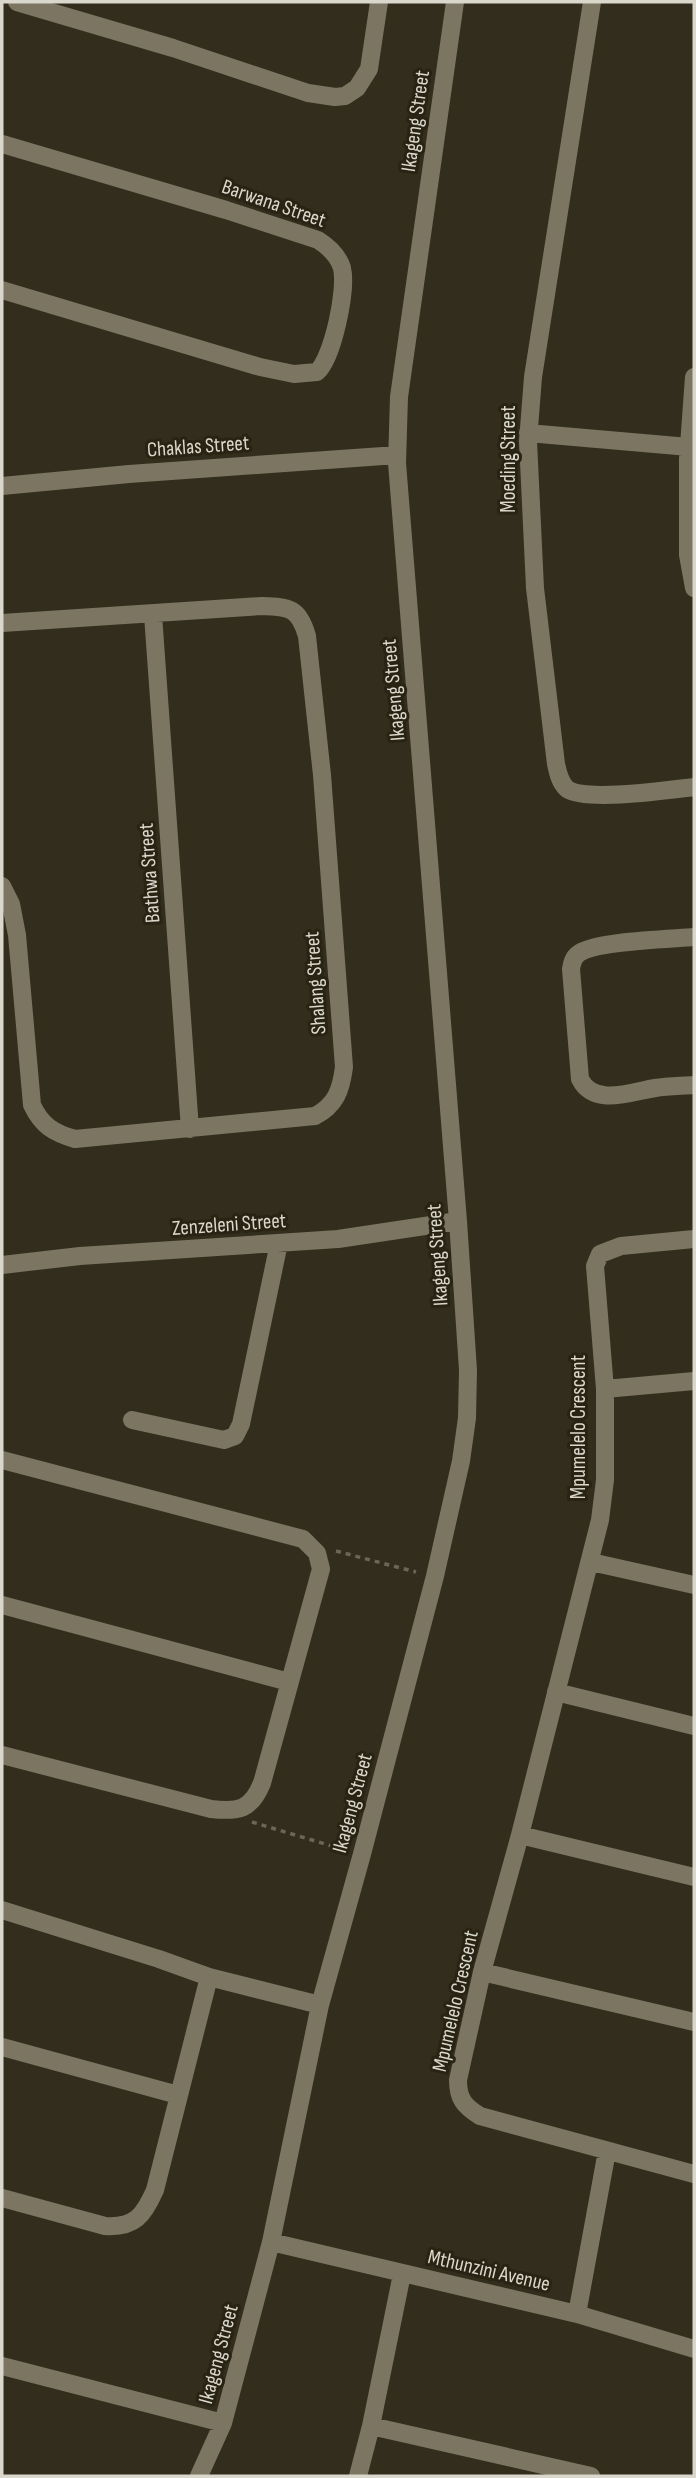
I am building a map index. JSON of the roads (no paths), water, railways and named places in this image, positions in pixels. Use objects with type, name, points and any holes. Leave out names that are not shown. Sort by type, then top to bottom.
[{"type":"street","points":[[17,2],[173,48],[308,93],[335,97],[345,96],[357,88],[369,69],[379,2]]},
{"type":"street","name":"Ikageng Street","points":[[199,2476],[223,2423],[271,2242],[320,2005],[435,1576],[461,1461],[467,1418],[468,1370],[458,1221],[397,456],[399,397],[456,2]]},
{"type":"street","name":"Moeding Street","points":[[592,2],[535,364],[528,433],[535,588],[558,775],[569,790],[583,793],[614,795],[694,788]]},
{"type":"street","name":"Barwana Street","points":[[2,144],[318,240],[331,248],[336,255],[343,280],[333,340],[326,360],[317,372],[303,375],[260,366],[2,290]]},
{"type":"street","points":[[694,377],[688,555],[694,588]]},
{"type":"street","points":[[528,433],[690,455]]},
{"type":"street","name":"Chaklas Street","points":[[2,486],[129,474],[397,456]]},
{"type":"street","name":"Shalang Street","points":[[2,623],[280,607],[298,614],[307,636],[322,775],[344,1067],[342,1085],[337,1097],[326,1110],[315,1116],[75,1139],[59,1135],[38,1118],[32,1105],[17,935],[11,904],[2,886]]},
{"type":"street","name":"Bathwa Street","points":[[153,615],[190,1129]]},
{"type":"street","points":[[694,937],[586,949],[574,958],[571,969],[580,1079],[584,1087],[602,1096],[658,1087],[694,1085]]},
{"type":"street","name":"Zenzeleni Street","points":[[2,1265],[80,1256],[338,1239],[458,1221]]},
{"type":"street","name":"Mpumelelo Crescent","points":[[694,1239],[621,1246],[604,1251],[597,1258],[594,1272],[605,1389],[605,1480],[600,1520],[520,1835],[482,1972],[458,2080],[461,2101],[480,2116],[694,2174]]},
{"type":"street","points":[[132,1420],[224,1440],[235,1436],[241,1424],[279,1243]]},
{"type":"street","points":[[605,1389],[694,1381]]},
{"type":"street","points":[[2,1460],[278,1531],[303,1539],[310,1544],[320,1561],[320,1579],[262,1783],[249,1805],[240,1809],[211,1809],[2,1755]]},
{"type":"street","points":[[591,1562],[694,1585]]},
{"type":"street","points":[[2,1605],[289,1682]]},
{"type":"street","points":[[556,1692],[694,1726]]},
{"type":"street","points":[[520,1835],[694,1877]]},
{"type":"street","points":[[2,1910],[209,1977],[320,2005]]},
{"type":"street","points":[[482,1972],[694,2022]]},
{"type":"street","points":[[2,2198],[105,2226],[119,2227],[142,2214],[155,2190],[209,1977]]},
{"type":"street","points":[[2,2047],[178,2095]]},
{"type":"street","points":[[577,2314],[607,2151]]},
{"type":"street","name":"Mthunzini Avenue","points":[[271,2242],[577,2314],[694,2349]]},
{"type":"street","points":[[358,2476],[402,2274]]},
{"type":"street","points":[[2,2366],[223,2423]]},
{"type":"street","points":[[371,2426],[591,2476]]}]
